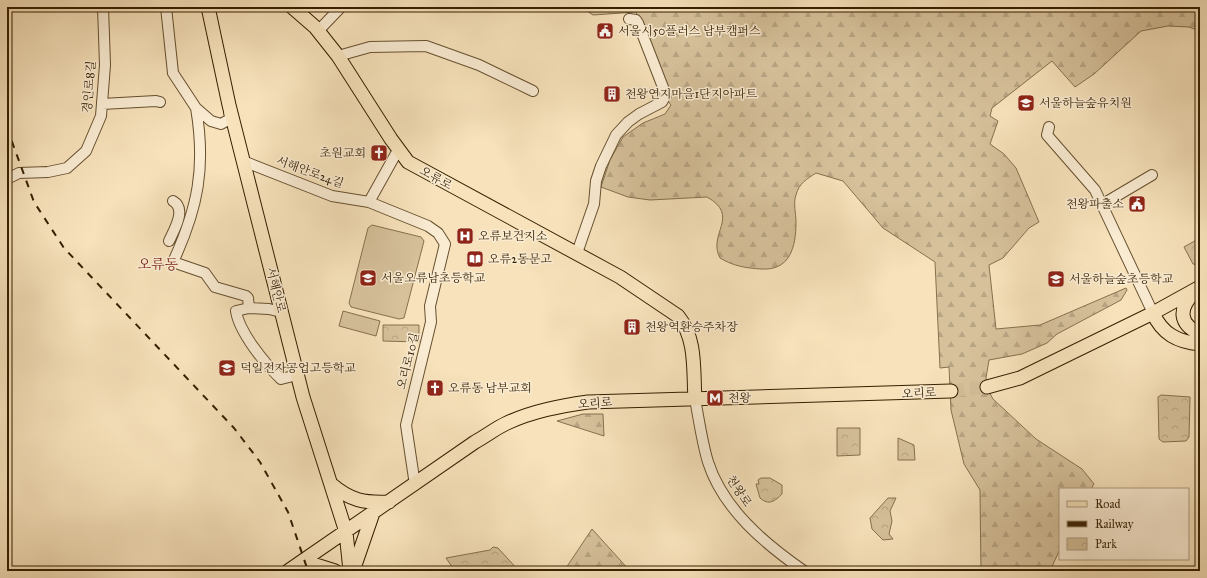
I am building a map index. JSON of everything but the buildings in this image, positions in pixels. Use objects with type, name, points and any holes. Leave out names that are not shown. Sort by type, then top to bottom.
[{"type":"main road","name":"서해안로","points":[[208,7],[229,105],[297,375],[346,532],[352,571]]},
{"type":"main road","name":"오류로","points":[[292,7],[318,31],[338,56],[398,150],[408,162],[431,176],[577,253],[647,294],[670,310],[683,322],[692,340],[695,399]]},
{"type":"main road","points":[[987,387],[1020,378],[1153,313],[1200,287]]},
{"type":"main road","points":[[1200,287],[1185,304],[1183,316],[1188,327],[1200,334]]},
{"type":"main road","points":[[1153,313],[1157,322],[1169,334],[1184,342],[1200,344]]},
{"type":"main road","name":"오리로","points":[[288,571],[415,485],[475,442],[503,425],[535,412],[562,405],[588,402],[951,391]]},
{"type":"main road","points":[[331,484],[341,493],[362,502],[390,502]]},
{"type":"main road","points":[[352,571],[373,513]]},
{"type":"main road","points":[[303,561],[334,571]]},
{"type":"street","name":"경인로8길","points":[[7,179],[19,173],[48,172],[68,168],[86,151],[100,116],[102,104],[105,65],[104,7]]},
{"type":"street","points":[[166,7],[173,73],[196,108],[211,121],[221,124],[230,118],[229,105]]},
{"type":"street","points":[[318,31],[341,7]]},
{"type":"street","points":[[577,253],[594,204],[596,181],[616,135],[628,122],[650,107],[662,102],[666,96],[638,23],[636,20],[628,19]]},
{"type":"street","points":[[338,56],[370,47],[426,46],[479,65],[533,91]]},
{"type":"street","points":[[102,104],[123,102],[160,102]]},
{"type":"street","points":[[196,108],[200,129],[198,190],[188,229],[173,262],[205,273],[216,287],[246,296],[248,298],[249,308]]},
{"type":"street","points":[[1049,128],[1046,135],[1086,178],[1103,204],[1153,313]]},
{"type":"street","points":[[369,202],[398,150]]},
{"type":"street","name":"서해안로24길","points":[[244,161],[296,180],[332,196],[369,202],[428,226],[438,233],[445,244]]},
{"type":"street","points":[[1103,204],[1152,175]]},
{"type":"street","points":[[169,241],[180,211],[177,203],[174,201]]},
{"type":"street","name":"오리로10길","points":[[415,485],[406,426],[431,322],[430,306],[445,244]]},
{"type":"street","points":[[281,312],[269,309],[249,308],[236,310],[237,321],[269,368],[281,379],[297,375]]},
{"type":"street","name":"천왕로","points":[[695,399],[709,463],[715,478],[728,499],[742,518],[757,534],[804,571]]},
{"type":"green space","points":[[581,7],[1200,7],[1200,31],[1189,27],[1168,26],[1141,31],[1094,74],[1075,87],[1052,61],[992,108],[990,116],[998,121],[990,144],[1004,154],[1016,168],[1039,222],[1029,228],[1003,258],[989,265],[996,329],[1040,325],[1126,288],[1127,290],[1121,300],[1057,334],[1047,343],[1022,354],[989,360],[986,378],[987,388],[993,399],[1036,439],[1082,469],[1094,484],[1092,488],[1059,488],[1059,551],[1050,571],[981,571],[980,490],[964,464],[951,410],[949,367],[940,368],[935,262],[883,228],[843,181],[816,173],[801,184],[797,191],[795,198],[796,231],[793,248],[785,262],[771,269],[735,265],[720,258],[717,249],[717,241],[723,218],[722,211],[717,204],[707,197],[650,200],[628,197],[601,187],[610,160],[623,137],[643,123],[665,114],[671,105],[667,100],[636,12],[593,15]]},
{"type":"green space","points":[[372,225],[421,237],[424,241],[404,318],[399,319],[351,307],[349,303],[368,228]]},
{"type":"green space","points":[[1200,238],[1200,265],[1193,264],[1184,247]]},
{"type":"green space","points":[[343,311],[380,321],[376,336],[339,326]]},
{"type":"green space","points":[[383,325],[419,325],[419,342],[383,341]]},
{"type":"green space","points":[[1161,395],[1190,397],[1189,437],[1186,441],[1163,442],[1159,439],[1158,397]]},
{"type":"green space","points":[[583,414],[603,414],[604,436],[557,421]]},
{"type":"green space","points":[[837,428],[860,428],[860,455],[837,456]]},
{"type":"green space","points":[[898,438],[914,445],[915,460],[898,460]]},
{"type":"green space","points":[[761,478],[770,478],[782,485],[782,494],[772,502],[766,502],[760,498],[756,484],[759,484],[758,480]]},
{"type":"green space","points":[[888,498],[896,498],[890,511],[892,521],[889,534],[893,539],[883,540],[872,529],[870,518]]},
{"type":"green space","points":[[592,529],[630,571],[564,571]]},
{"type":"green space","points":[[493,547],[498,548],[519,571],[455,571],[446,558],[490,550]]},
{"type":"tunnel","points":[[951,391],[987,387]]},
{"type":"railway","points":[[7,128],[34,202],[64,248],[234,428],[260,462],[288,512],[308,571]]},
{"type":"place","name":"서울시50플러스 남부캠퍼스","points":[[605,31]]},
{"type":"place","name":"천왕연지마을1단지아파트","points":[[612,94]]},
{"type":"place","name":"서울하늘숲유치원","points":[[1026,103]]},
{"type":"place","name":"초원교회","points":[[379,153]]},
{"type":"place","name":"천왕파출소","points":[[1137,204]]},
{"type":"place","name":"오류보건지소","points":[[465,236]]},
{"type":"place","name":"오류2동문고","points":[[475,259]]},
{"type":"place","name":"서울오류남초등학교","points":[[368,278]]},
{"type":"place","name":"서울하늘숲초등학교","points":[[1056,279]]},
{"type":"place","name":"천왕역환승주차장","points":[[632,327]]},
{"type":"place","name":"덕일전자공업고등학교","points":[[227,368]]},
{"type":"place","name":"오류동 남부교회","points":[[435,388]]},
{"type":"place","name":"천왕","points":[[715,398]]},
{"type":"district","name":"오류동","points":[[158,264]]}]
